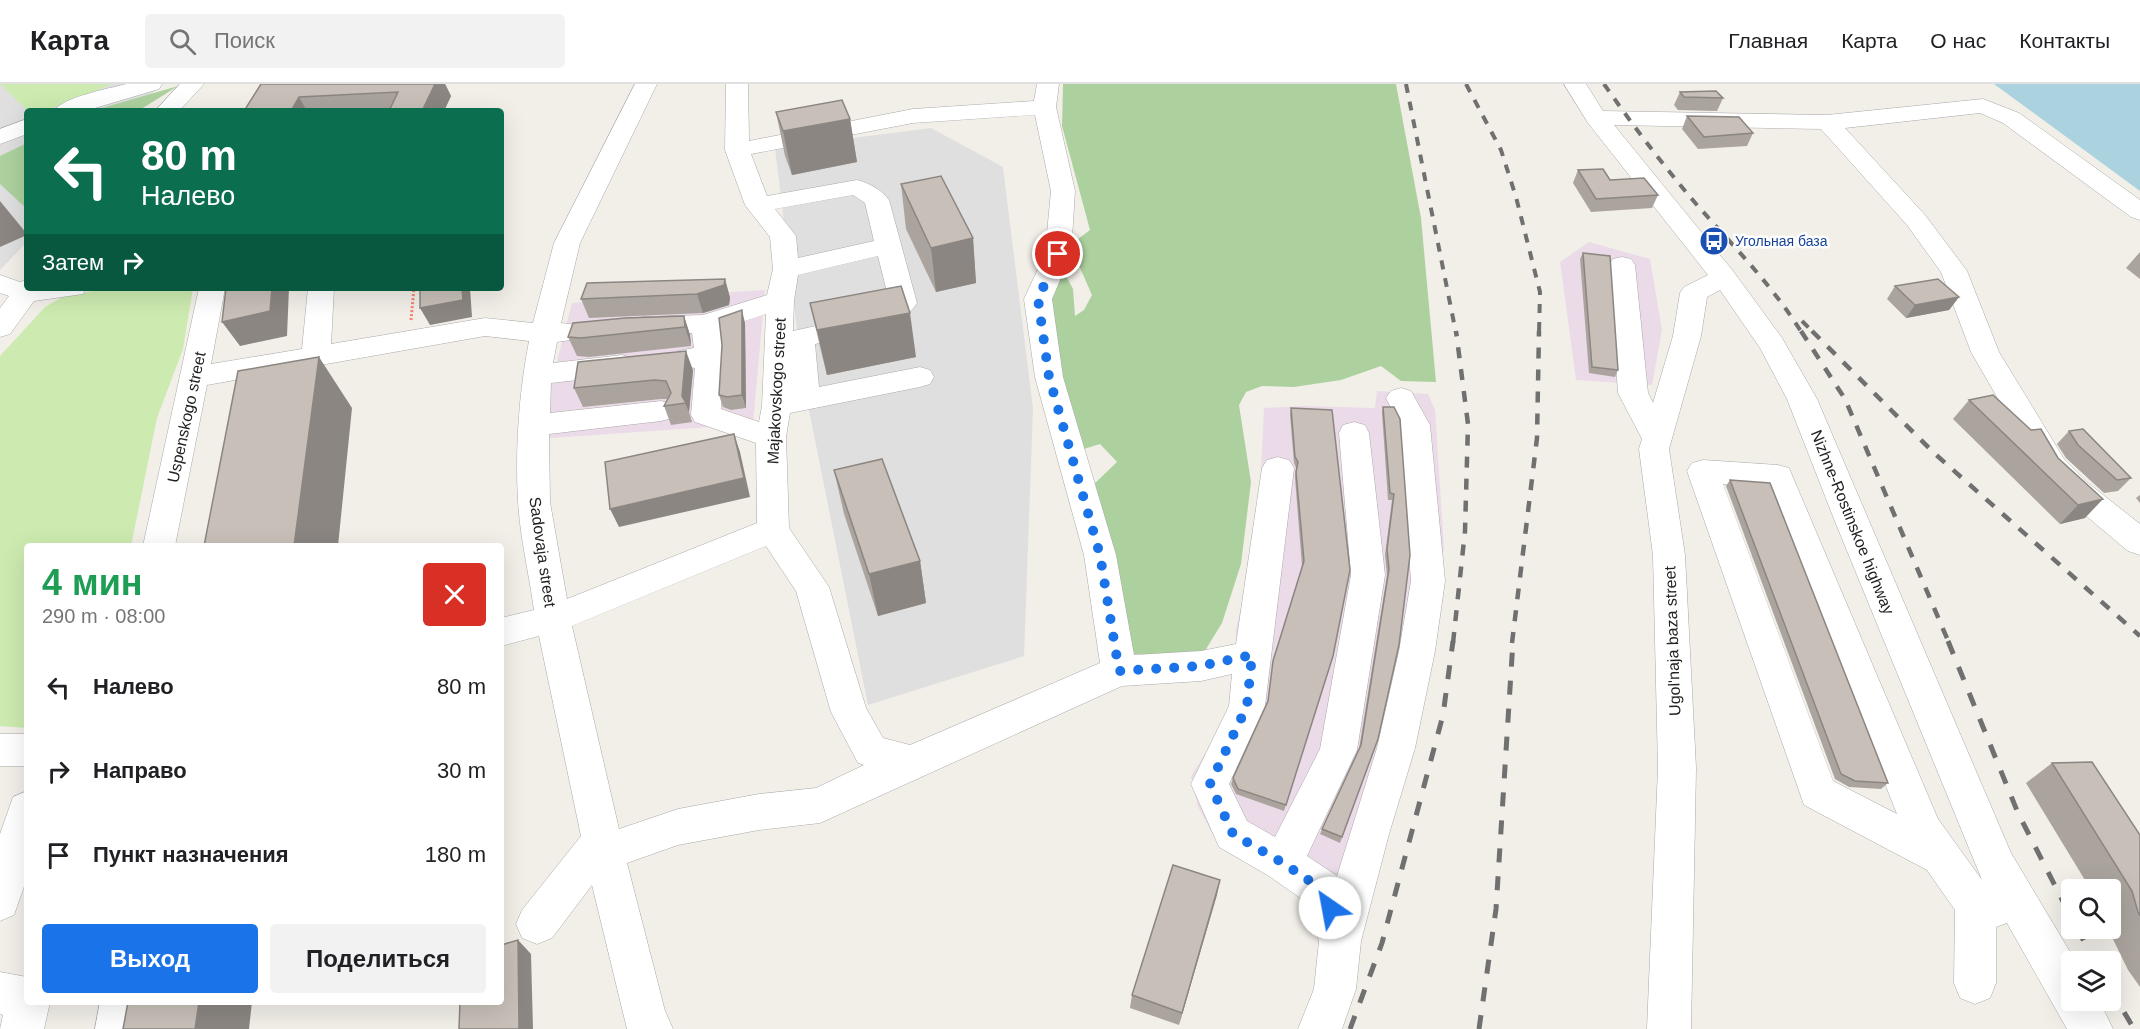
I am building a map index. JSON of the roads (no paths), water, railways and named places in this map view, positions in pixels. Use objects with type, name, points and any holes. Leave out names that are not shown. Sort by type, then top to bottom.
[{"type":"street","points":[[73,108],[151,84]]},
{"type":"street","points":[[169,108],[193,84]]},
{"type":"street","name":"Sadovaja street","points":[[646,84],[567,243],[544,334],[537,375],[534,425],[534,502],[553,619],[603,846],[645,1019],[651,1029]]},
{"type":"street","name":"Majakovskogo street","points":[[737,84],[737,150],[758,205],[783,236],[786,269],[780,300],[777,406],[771,437],[773,530]]},
{"type":"street","name":"Nizhne-Rostinskoe highway","points":[[1575,84],[1596,118],[1724,277],[1772,345],[1802,399],[1996,866],[2061,978]]},
{"type":"street","points":[[737,150],[913,116],[1046,95],[1063,191],[1058,254],[1038,299],[1049,377],[1100,555],[1119,671]]},
{"type":"street","points":[[1596,118],[1827,122],[1983,106],[2011,118],[2140,212]]},
{"type":"street","points":[[0,114],[15,131]]},
{"type":"street","points":[[1827,122],[1916,220],[1954,271],[1985,352],[2053,467],[2077,491],[2140,542]]},
{"type":"street","points":[[758,205],[857,187],[877,200],[903,303],[874,322],[800,338],[805,386],[777,406]]},
{"type":"street","points":[[786,269],[889,246]]},
{"type":"street","points":[[1622,265],[1633,393],[1657,439]]},
{"type":"street","name":"Ugol'naja baza street","points":[[1669,1029],[1677,768],[1669,555],[1654,449],[1688,336],[1694,293],[1724,277]]},
{"type":"street","points":[[0,284],[24,289]]},
{"type":"street","points":[[0,328],[27,291]]},
{"type":"street","name":"Uspenskogo street","points":[[160,543],[211,291]]},
{"type":"street","points":[[316,357],[321,291]]},
{"type":"street","points":[[621,327],[705,324],[780,300]]},
{"type":"street","points":[[705,324],[710,358],[706,415],[771,437]]},
{"type":"street","points":[[194,377],[485,327],[544,334],[588,330]]},
{"type":"street","points":[[537,375],[656,361],[710,358]]},
{"type":"street","points":[[777,406],[920,377]]},
{"type":"street","points":[[1320,1029],[1335,989],[1340,941],[1369,834],[1396,748],[1417,651],[1428,580],[1414,425],[1401,398]]},
{"type":"street","points":[[534,425],[661,411]]},
{"type":"street","points":[[1283,863],[1338,750],[1368,575],[1354,433]]},
{"type":"street","points":[[1278,468],[1247,706],[1210,784],[1233,834],[1283,863],[1326,892],[1340,941]]},
{"type":"street","points":[[1942,857],[1818,793],[1704,471],[1778,476],[1923,831],[1942,857],[1976,905],[1975,983]]},
{"type":"street","points":[[504,631],[553,619],[773,530],[812,587],[849,712],[871,751],[914,763]]},
{"type":"street","points":[[537,924],[603,846],[678,827],[759,812],[820,805],[1119,671],[1201,666],[1252,655]]},
{"type":"street","points":[[0,750],[24,750]]},
{"type":"street","points":[[0,901],[24,819]]},
{"type":"street","points":[[1976,905],[2019,909]]},
{"type":"street","points":[[0,993],[24,999]]},
{"type":"street","points":[[21,1029],[27,1005]]},
{"type":"street","points":[[117,1029],[121,1005]]},
{"type":"street","points":[[2080,1011],[2091,1029]]},
{"type":"water","points":[[1994,84],[2140,84],[2140,191]]},
{"type":"railway","points":[[1406,84],[1456,333]]},
{"type":"railway","points":[[1466,84],[1501,150],[1516,197],[1540,292],[1539,333]]},
{"type":"railway","points":[[1604,84],[1668,170],[1763,280],[1802,333]]},
{"type":"railway","points":[[1802,321],[1934,453],[2140,636]]},
{"type":"railway","points":[[1453,643],[1465,531],[1468,424],[1456,331]]},
{"type":"railway","points":[[1512,643],[1537,438],[1539,331]]},
{"type":"railway","points":[[1801,331],[1845,399],[1949,643]]},
{"type":"railway","points":[[1350,1029],[1382,943],[1443,715],[1453,641]]},
{"type":"railway","points":[[1479,1029],[1496,909],[1513,641]]},
{"type":"railway","points":[[1948,641],[2018,813],[2061,897]]},
{"type":"railway","points":[[2083,939],[2089,951]]},
{"type":"railway","points":[[2121,1007],[2134,1029]]},
{"type":"place","name":"Угольная база","points":[[1714,241]]}]
